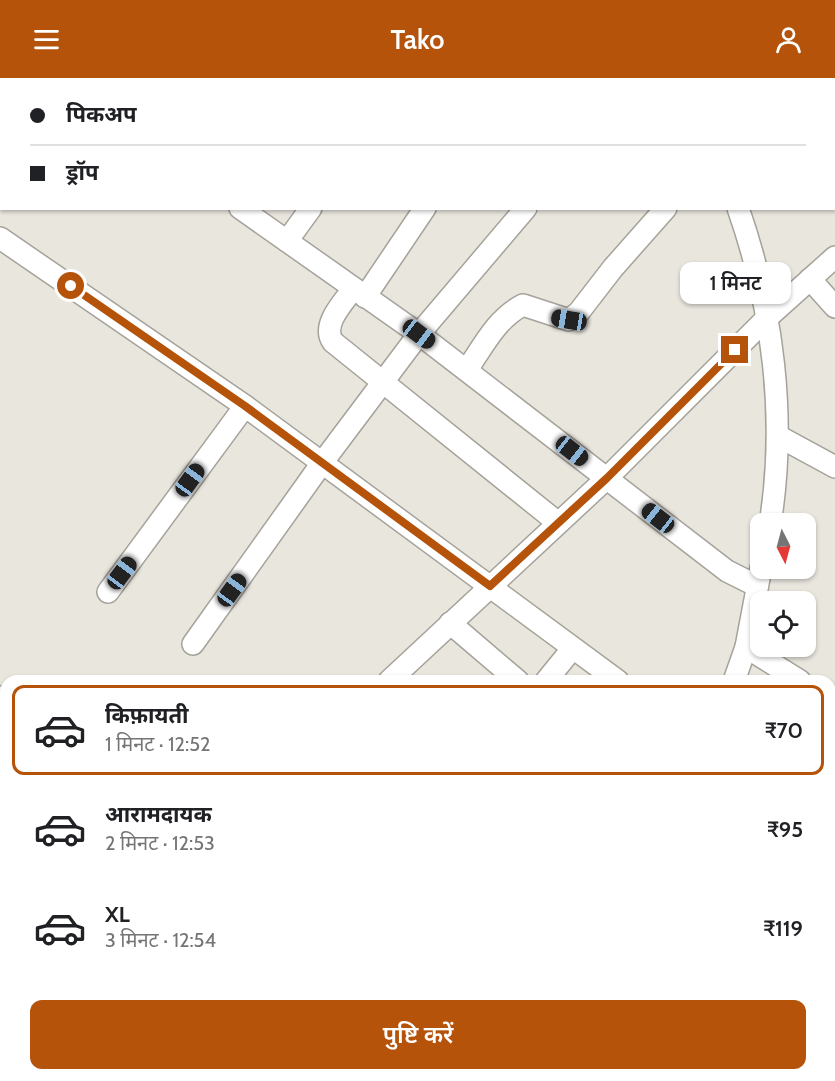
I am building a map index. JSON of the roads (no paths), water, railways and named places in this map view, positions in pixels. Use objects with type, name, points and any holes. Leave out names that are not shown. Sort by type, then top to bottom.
[{"type":"street","points":[[243,210],[419,334],[727,572],[750,576]]},
{"type":"street","points":[[287,242],[310,210]]},
{"type":"street","points":[[423,210],[359,293],[332,321],[329,336],[384,384],[557,522]]},
{"type":"street","points":[[193,644],[322,463],[384,384],[419,334],[524,210]]},
{"type":"street","points":[[467,370],[509,312],[523,305],[569,320],[579,312],[613,268],[664,210]]},
{"type":"street","points":[[739,210],[757,267],[767,318],[778,436],[772,513]]},
{"type":"street","points":[[0,238],[245,406],[609,675]]},
{"type":"street","points":[[395,675],[557,522],[607,478],[767,318],[835,257]]},
{"type":"street","points":[[810,279],[835,307]]},
{"type":"street","points":[[108,592],[245,406]]},
{"type":"street","points":[[778,436],[835,467]]},
{"type":"street","points":[[736,675],[746,647],[759,579]]},
{"type":"street","points":[[450,623],[511,675]]},
{"type":"street","points":[[746,647],[790,675]]},
{"type":"street","points":[[551,675],[572,649]]}]
